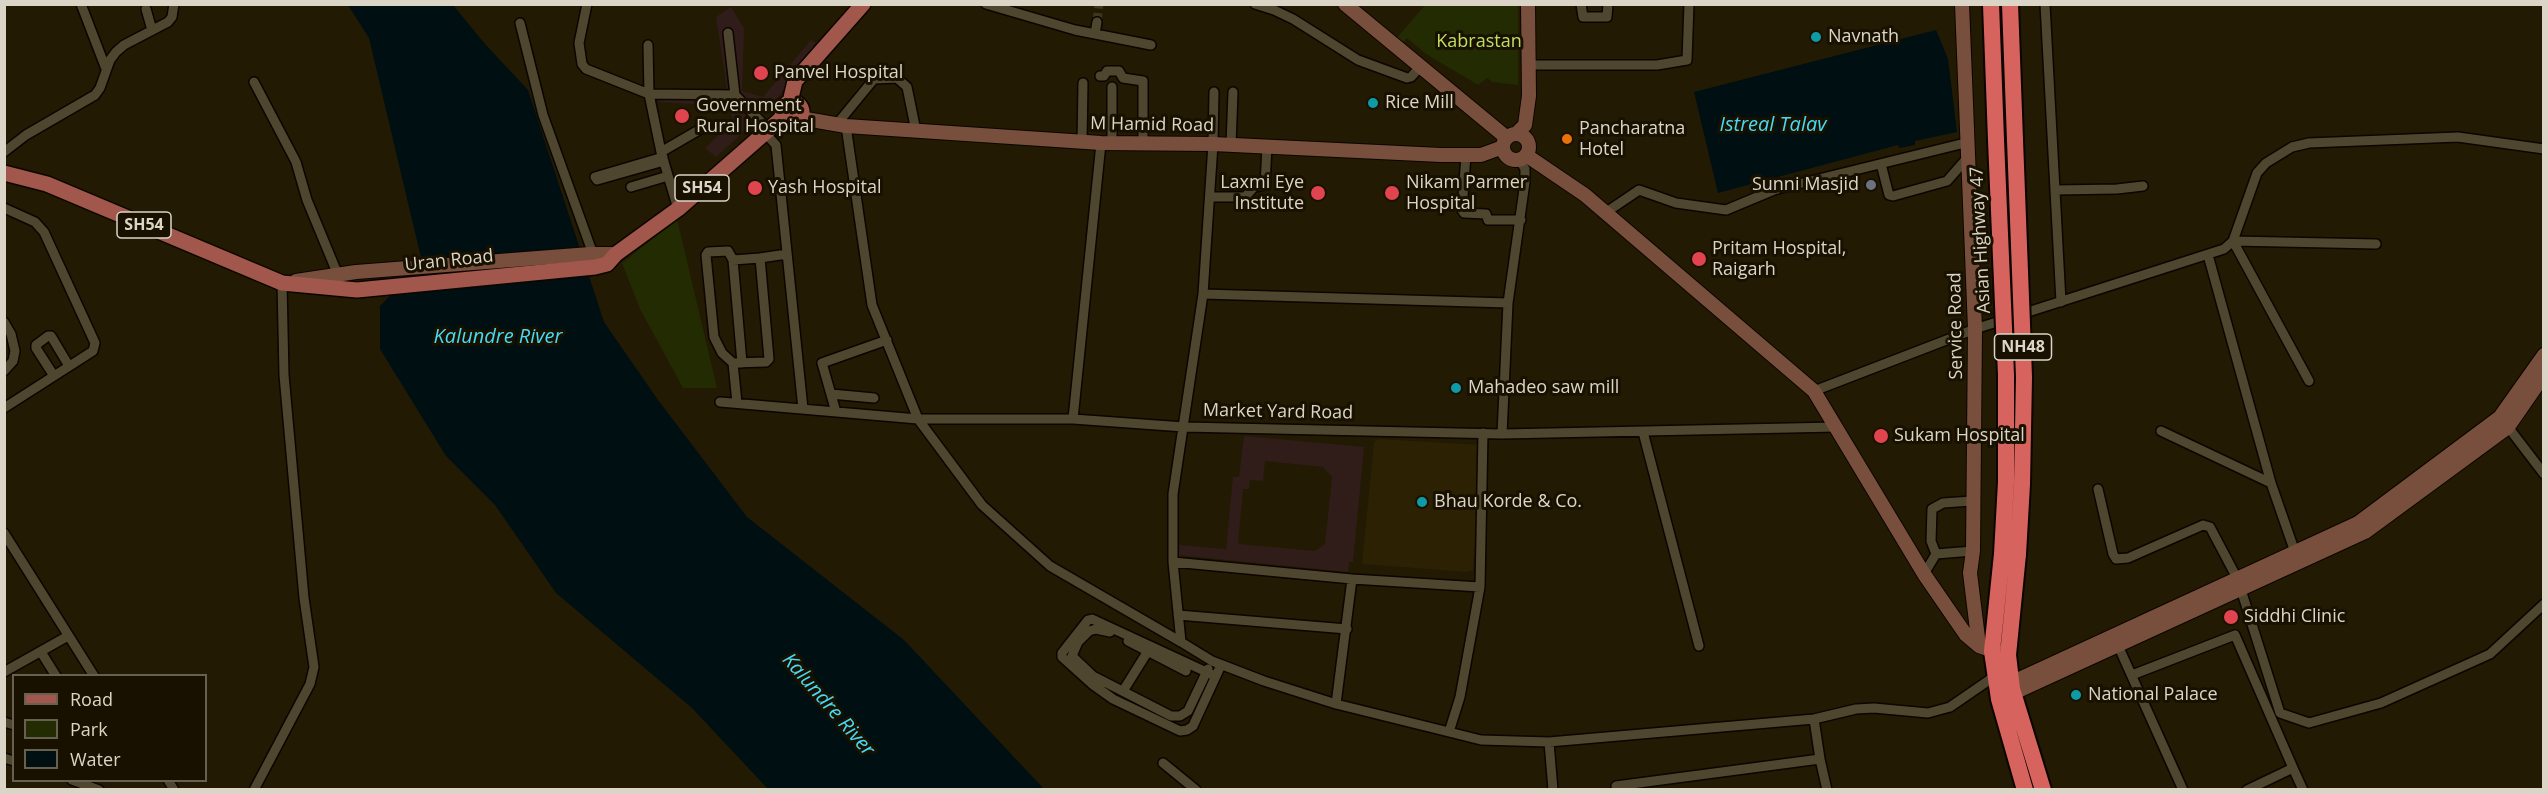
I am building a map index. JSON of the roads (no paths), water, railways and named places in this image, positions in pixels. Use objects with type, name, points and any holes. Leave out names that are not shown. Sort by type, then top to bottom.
[{"type":"highway","name":"Asian Highway 47","points":[[1991,4],[2006,375],[2006,482],[2010,554]]},
{"type":"highway","name":"Asian Highway 47","points":[[2003,688],[1993,650],[2022,484],[2024,377],[2010,4]]},
{"type":"highway","name":"NH48","points":[[2003,688],[2025,789]]},
{"type":"highway","name":"NH48","points":[[2003,688],[2043,789]]},
{"type":"main road","name":"Uran Road","points":[[4,173],[47,184],[282,283],[357,290],[593,258],[607,264],[616,254],[678,209],[783,117],[784,106],[790,102],[791,89],[795,81],[863,4]]},
{"type":"main road","points":[[783,117],[789,122],[800,118],[800,107],[790,102]]},
{"type":"street","points":[[81,4],[106,69]]},
{"type":"street","points":[[4,153],[26,135],[85,103],[95,95],[116,52],[172,17],[174,4]]},
{"type":"street","points":[[587,4],[579,43],[584,67],[649,94],[735,95]]},
{"type":"street","points":[[986,4],[1095,34],[1151,45]]},
{"type":"street","points":[[1255,4],[1293,19],[1358,60],[1407,78],[1420,67]]},
{"type":"street","points":[[1345,4],[1509,140]]},
{"type":"street","points":[[1528,4],[1529,96],[1525,124],[1509,140],[1509,157],[1523,157],[1585,195],[1814,391],[1924,574],[1966,635],[1993,650]]},
{"type":"street","points":[[1581,4],[1582,17],[1606,17],[1608,4]]},
{"type":"street","points":[[1529,65],[1657,65],[1687,60],[1689,4]]},
{"type":"street","name":"Service Road","points":[[1962,4],[1975,329],[1973,552],[1970,573],[1993,650]]},
{"type":"street","points":[[2045,4],[2061,302]]},
{"type":"street","points":[[146,9],[152,30]]},
{"type":"street","points":[[1095,34],[1096,22]]},
{"type":"street","points":[[520,23],[543,114],[593,258]]},
{"type":"street","points":[[728,33],[735,95],[767,131],[776,145],[803,409]]},
{"type":"street","points":[[648,45],[649,94],[678,209]]},
{"type":"street","points":[[1100,76],[1104,76],[1107,71],[1119,71],[1123,78],[1143,81],[1143,144]]},
{"type":"street","points":[[916,130],[907,87],[897,78],[874,79],[842,125],[872,305],[918,418],[982,505],[1050,566],[1216,663],[1263,681],[1336,704],[1481,740],[1549,742],[1814,719],[1874,708],[1919,713],[1950,707],[2116,642],[2297,558],[2358,523],[2504,422],[2544,375]]},
{"type":"street","points":[[254,82],[296,162],[307,200],[338,275]]},
{"type":"street","points":[[1082,142],[1083,83]]},
{"type":"street","points":[[1073,419],[1112,87]]},
{"type":"street","points":[[1181,642],[1173,562],[1173,494],[1203,294],[1213,144],[1214,92]]},
{"type":"street","points":[[1231,145],[1233,92]]},
{"type":"street","name":"M Hamid Road","points":[[800,118],[842,125],[1082,142],[1213,144],[1466,155],[1480,154],[1509,140]]},
{"type":"street","points":[[663,156],[595,177],[597,180],[663,156],[704,127]]},
{"type":"street","points":[[1502,434],[1508,303],[1521,220],[1525,169],[1523,157],[1528,144],[1524,137],[1509,140]]},
{"type":"street","points":[[1814,391],[1975,329],[2224,249],[2233,241],[2257,173],[2266,163],[2292,147],[2309,143],[2458,137],[2544,149]]},
{"type":"street","points":[[1210,197],[1245,197],[1254,187],[1265,185],[1267,146]]},
{"type":"street","points":[[1881,164],[1889,195],[1893,196],[1947,181],[1969,149]]},
{"type":"street","points":[[1605,213],[1639,190],[1676,203],[1726,210],[1774,190],[1881,164],[1969,149]]},
{"type":"street","points":[[1466,155],[1462,210],[1464,213],[1486,214],[1488,220],[1521,220]]},
{"type":"street","points":[[631,187],[668,176]]},
{"type":"street","points":[[2055,190],[2117,189],[2143,186]]},
{"type":"street","points":[[4,208],[35,222],[44,232],[95,343],[93,351],[51,371],[4,408]]},
{"type":"street","points":[[2233,241],[2376,244]]},
{"type":"street","points":[[2233,241],[2309,381]]},
{"type":"street","points":[[737,403],[737,363],[733,260],[728,251],[708,252],[706,255],[714,337],[722,353],[737,363],[766,362],[769,359],[760,258]]},
{"type":"street","points":[[733,260],[787,255]]},
{"type":"street","points":[[2208,255],[2271,483],[2297,558]]},
{"type":"street","name":"Uran Road","points":[[282,283],[356,272],[593,258]]},
{"type":"street","points":[[254,789],[310,684],[314,667],[304,598],[284,375],[282,283]]},
{"type":"street","points":[[1203,294],[1508,303]]},
{"type":"street","points":[[4,322],[11,334],[15,351],[13,361],[4,371]]},
{"type":"street","points":[[51,371],[36,348],[36,345],[48,336],[51,336],[66,362]]},
{"type":"street","points":[[836,412],[822,363],[886,340]]},
{"type":"street","points":[[2504,422],[2544,355]]},
{"type":"street","points":[[831,394],[874,398]]},
{"type":"street","name":"Market Yard Road","points":[[720,402],[918,418],[1073,419],[1184,427],[1502,434],[1837,427]]},
{"type":"street","points":[[2504,422],[2544,474]]},
{"type":"street","points":[[2161,431],[2271,483]]},
{"type":"street","points":[[1642,432],[1699,646]]},
{"type":"street","points":[[1449,732],[1460,697],[1480,587],[1483,433]]},
{"type":"street","points":[[2098,489],[2116,559],[2128,558],[2207,525],[2212,530],[2240,584],[2280,713],[2309,723],[2381,703],[2490,654],[2544,604]]},
{"type":"street","points":[[1936,554],[1931,541],[1932,509],[1943,503],[1972,501]]},
{"type":"street","points":[[4,533],[93,674]]},
{"type":"street","points":[[1936,554],[1973,552]]},
{"type":"street","points":[[1924,574],[1936,554]]},
{"type":"street","points":[[1173,562],[1352,579],[1480,587]]},
{"type":"street","points":[[1336,704],[1352,579]]},
{"type":"street","points":[[1178,615],[1347,629]]},
{"type":"street","points":[[1211,674],[1092,619],[1088,620],[1062,653],[1062,657],[1113,699],[1180,731],[1193,726],[1216,663]]},
{"type":"street","points":[[1186,671],[1106,629],[1096,628],[1089,631],[1078,642],[1072,656],[1093,676],[1171,716],[1180,716],[1188,711],[1211,674]]},
{"type":"street","points":[[2132,675],[2235,635],[2303,789]]},
{"type":"street","points":[[11,671],[68,636]]},
{"type":"street","points":[[2116,642],[2183,789]]},
{"type":"street","points":[[1123,691],[1148,651]]},
{"type":"street","points":[[38,653],[48,674]]},
{"type":"street","points":[[38,653],[55,674]]},
{"type":"street","points":[[1814,719],[1827,789]]},
{"type":"street","points":[[1549,742],[1554,789]]},
{"type":"street","points":[[1617,789],[1616,786],[1820,759]]},
{"type":"street","points":[[1162,763],[1196,789]]},
{"type":"street","points":[[2247,789],[2293,768]]},
{"type":"street","points":[[78,782],[99,789]]},
{"type":"water","name":"Kalundre River","points":[[348,5],[453,5],[485,44],[528,90],[604,322],[658,400],[747,517],[904,640],[1044,789],[768,789],[692,708],[556,593],[495,505],[446,456],[380,349],[380,306],[422,262],[369,38]]},
{"type":"water","name":"Istreal Talav","points":[[1936,30],[1948,59],[1957,132],[1915,141],[1915,145],[1899,148],[1898,145],[1718,193],[1694,92]]},
{"type":"tunnel","points":[[1097,22],[1099,4]]},
{"type":"place","name":"Navnath","points":[[1816,37]]},
{"type":"place","name":"Panvel Hospital","points":[[761,73]]},
{"type":"place","name":"Rice Mill","points":[[1373,103]]},
{"type":"place","name":"Government Rural Hospital","points":[[682,116]]},
{"type":"place","name":"Pancharatna Hotel","points":[[1567,139]]},
{"type":"place","name":"Sunni Masjid","points":[[1871,185]]},
{"type":"place","name":"Yash Hospital","points":[[755,188]]},
{"type":"place","name":"Laxmi Eye Institute","points":[[1318,193]]},
{"type":"place","name":"Nikam Parmer Hospital","points":[[1392,193]]},
{"type":"place","name":"Pritam Hospital, Raigarh","points":[[1699,259]]},
{"type":"place","name":"Mahadeo saw mill","points":[[1456,388]]},
{"type":"place","name":"Sukam Hospital","points":[[1881,436]]},
{"type":"place","name":"Bhau Korde & Co.","points":[[1422,502]]},
{"type":"place","name":"Siddhi Clinic","points":[[2231,617]]},
{"type":"place","name":"National Palace","points":[[2076,695]]},
{"type":"park label","name":"Kabrastan","points":[[1479,42]]}]
